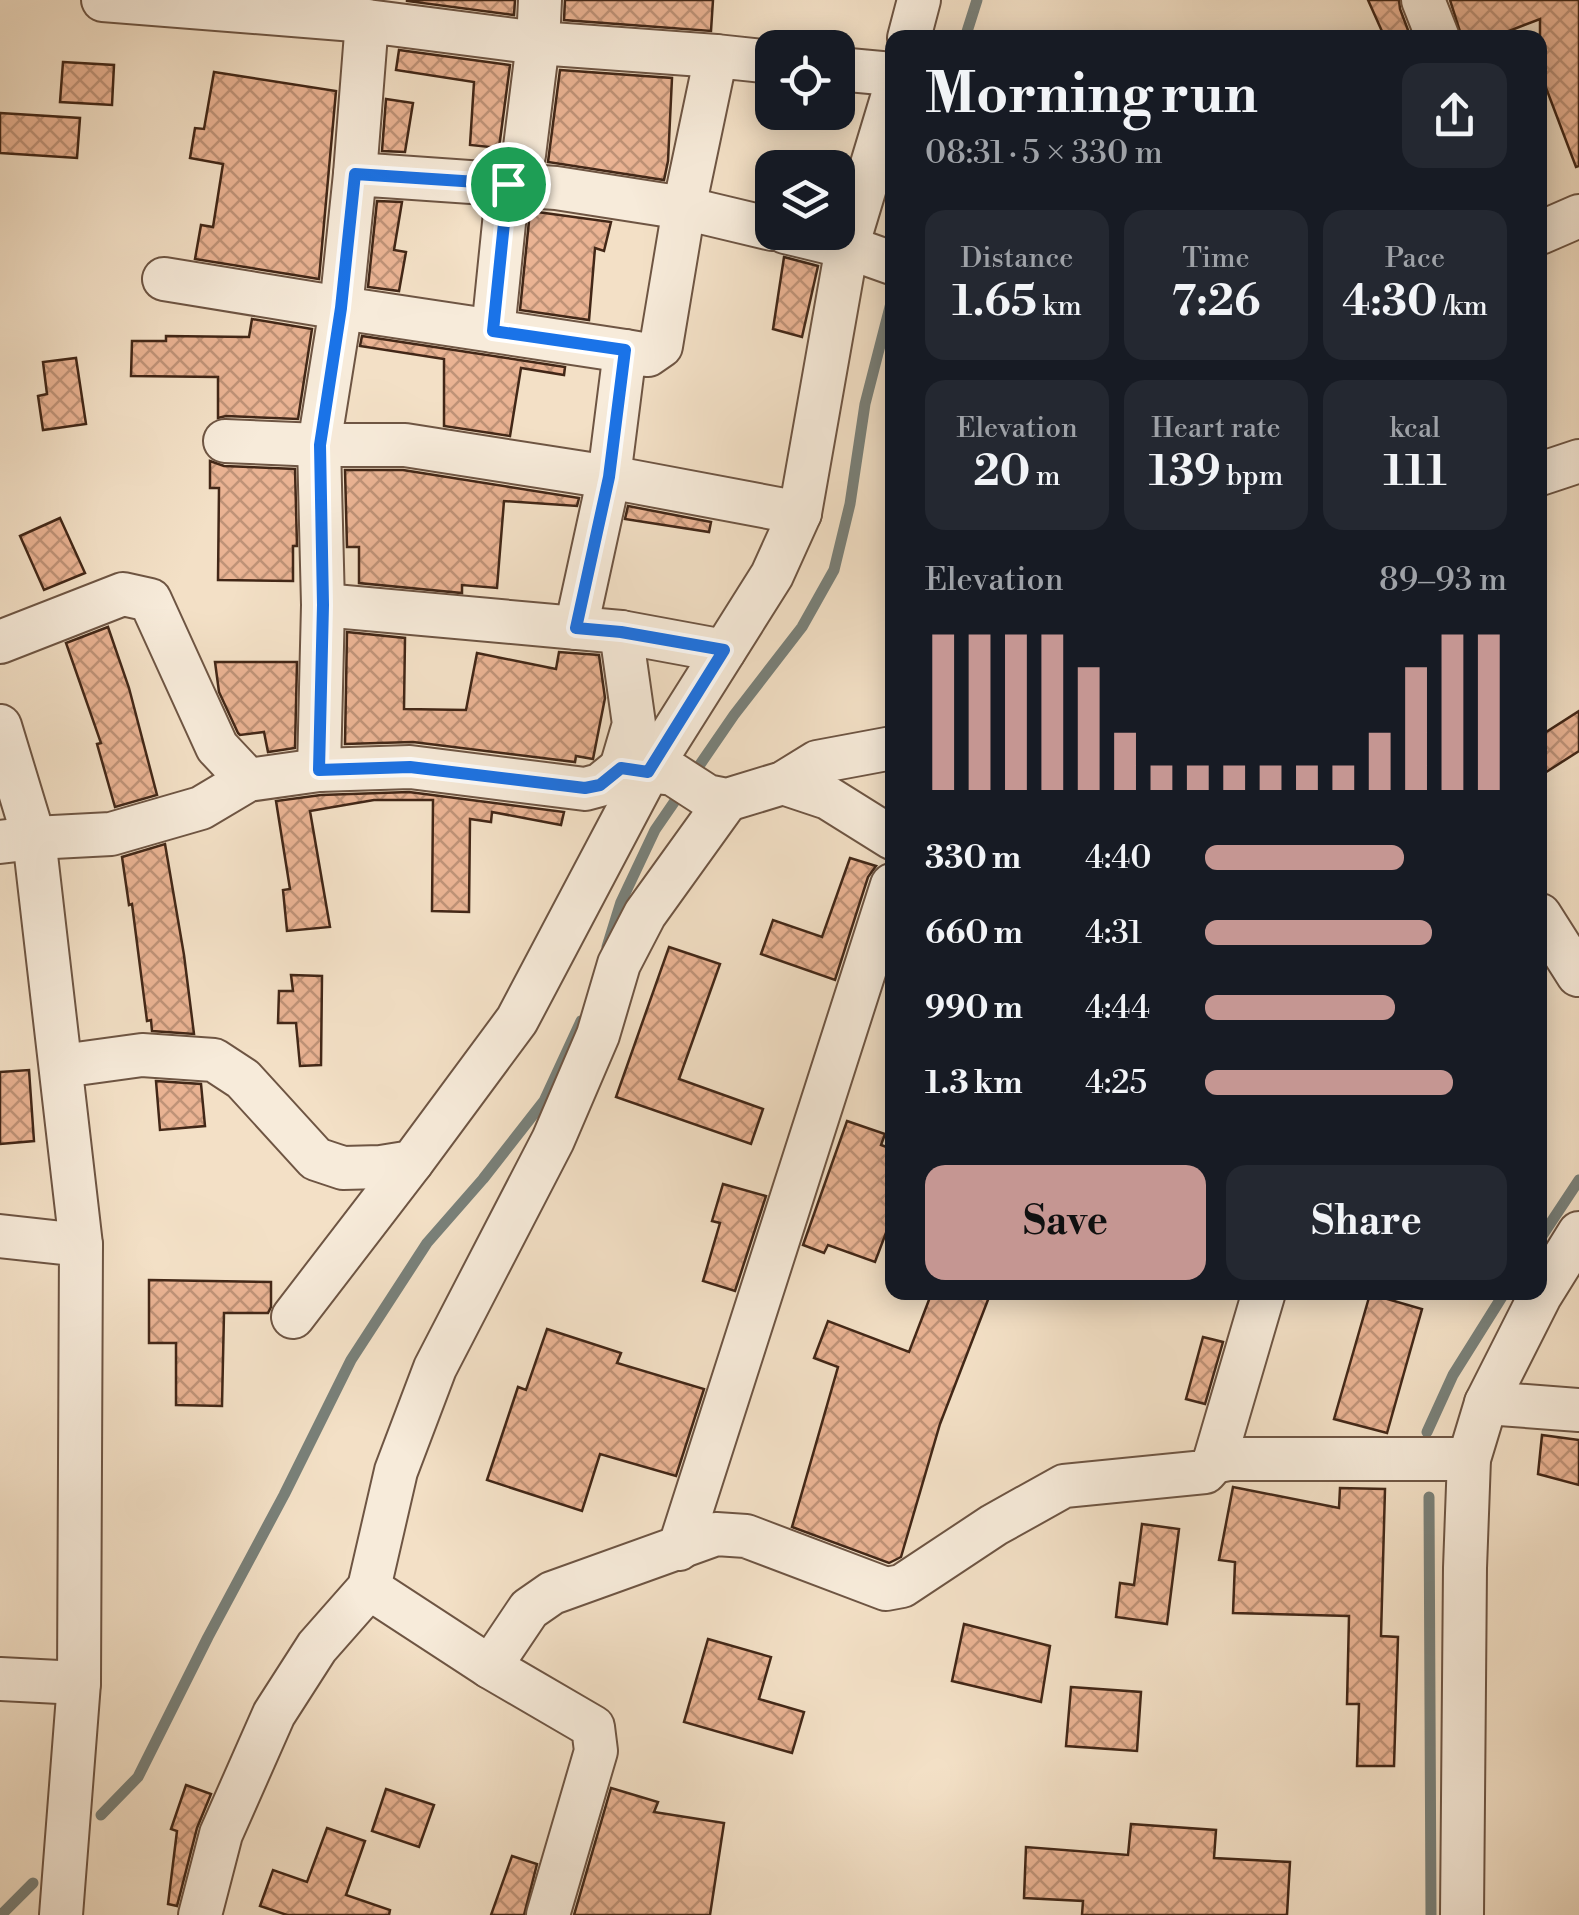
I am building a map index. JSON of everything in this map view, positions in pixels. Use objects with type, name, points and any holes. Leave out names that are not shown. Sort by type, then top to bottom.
[{"type":"street","points":[[103,0],[376,15],[538,44],[755,60]]},
{"type":"street","points":[[493,331],[508,184],[524,154],[540,0]]},
{"type":"street","points":[[911,30],[919,0]]},
{"type":"street","points":[[1424,0],[1435,30]]},
{"type":"street","points":[[319,770],[323,605],[320,445],[341,308],[376,15]]},
{"type":"street","points":[[164,279],[648,355],[662,346],[684,208],[716,56]]},
{"type":"street","points":[[855,70],[885,73]]},
{"type":"street","points":[[200,1915],[221,1834],[274,1714],[317,1647],[369,1588],[396,1471],[435,1368],[553,1140],[598,1035],[618,964],[644,914],[675,782],[724,650],[772,576],[800,513],[870,255],[885,148]]},
{"type":"street","points":[[355,174],[556,188],[684,208],[755,226]]},
{"type":"street","points":[[1547,230],[1579,216]]},
{"type":"street","points":[[576,628],[609,477],[625,350]]},
{"type":"street","points":[[225,442],[405,445],[609,477],[800,513]]},
{"type":"street","points":[[1547,472],[1579,461]]},
{"type":"street","points":[[0,642],[123,594],[150,600],[218,747],[248,780]]},
{"type":"street","points":[[323,605],[621,632],[724,650]]},
{"type":"street","points":[[621,632],[634,724],[675,782]]},
{"type":"street","points":[[0,726],[17,840],[62,1066],[81,1245],[78,1683],[64,1915]]},
{"type":"street","points":[[783,783],[817,762],[885,749]]},
{"type":"street","points":[[17,840],[111,834],[200,808],[248,780],[319,770],[410,767],[585,788],[675,782],[783,783],[828,798],[885,834]]},
{"type":"street","points":[[293,1317],[517,1020],[675,782]]},
{"type":"street","points":[[679,1549],[885,907]]},
{"type":"street","points":[[1547,926],[1578,975]]},
{"type":"street","points":[[1547,973],[1578,975]]},
{"type":"street","points":[[62,1066],[142,1055],[214,1060],[243,1079],[316,1159],[343,1168],[412,1162]]},
{"type":"street","points":[[1547,1285],[1579,1234]]},
{"type":"street","points":[[0,1236],[81,1245]]},
{"type":"street","points":[[490,1667],[529,1609],[552,1593],[716,1534],[746,1536],[886,1588],[902,1586],[994,1525],[1064,1486],[1205,1472],[1214,1462],[1262,1300]]},
{"type":"street","points":[[1462,1915],[1469,1459],[1486,1403],[1538,1300]]},
{"type":"street","points":[[1486,1403],[1579,1410]]},
{"type":"street","points":[[1214,1462],[1469,1459]]},
{"type":"street","points":[[369,1588],[490,1667],[593,1727],[596,1751],[548,1915]]},
{"type":"street","points":[[0,1680],[78,1683]]},
{"type":"building","points":[[515,0],[514,15],[407,1]]},
{"type":"building","points":[[565,0],[713,0],[711,31],[564,20]]},
{"type":"building","points":[[1368,0],[1399,0],[1408,30],[1381,30]]},
{"type":"building","points":[[1450,0],[1579,0],[1579,166],[1576,167],[1547,90],[1547,30],[1540,30],[1540,19],[1512,30],[1459,30]]},
{"type":"building","points":[[399,50],[510,65],[499,148],[470,145],[474,82],[396,70]]},
{"type":"building","points":[[63,62],[114,65],[112,105],[60,102]]},
{"type":"building","points":[[560,70],[672,78],[664,180],[548,162]]},
{"type":"building","points":[[214,72],[336,91],[319,279],[195,259],[201,225],[213,227],[223,164],[190,158],[195,128],[204,129]]},
{"type":"building","points":[[386,99],[413,103],[405,152],[382,151]]},
{"type":"building","points":[[0,113],[80,118],[77,158],[0,153]]},
{"type":"building","points":[[377,201],[402,202],[394,250],[406,252],[399,291],[368,287]]},
{"type":"building","points":[[530,211],[611,222],[604,251],[595,248],[589,320],[520,310]]},
{"type":"building","points":[[784,257],[818,266],[802,337],[773,329]]},
{"type":"building","points":[[252,319],[312,329],[298,419],[218,418],[218,377],[131,376],[132,341],[166,341],[166,336],[249,337]]},
{"type":"building","points":[[362,336],[565,367],[564,375],[521,368],[510,436],[444,426],[444,359],[360,346]]},
{"type":"building","points":[[76,358],[86,424],[43,430],[38,396],[47,394],[43,362]]},
{"type":"building","points":[[210,461],[224,466],[295,469],[297,546],[293,546],[293,581],[218,580],[219,488],[210,488]]},
{"type":"building","points":[[345,470],[403,470],[579,498],[577,506],[504,501],[497,588],[462,585],[462,593],[359,583],[359,547],[347,547]]},
{"type":"building","points":[[628,506],[711,522],[709,532],[625,519]]},
{"type":"building","points":[[60,518],[85,573],[44,590],[20,536]]},
{"type":"building","points":[[108,627],[129,688],[157,795],[115,807],[97,744],[101,743],[66,643]]},
{"type":"building","points":[[347,632],[405,638],[404,709],[466,710],[477,653],[556,669],[559,652],[599,655],[605,698],[593,759],[576,756],[575,762],[413,742],[345,744]]},
{"type":"building","points":[[215,662],[297,662],[295,748],[268,752],[264,732],[238,733],[219,692]]},
{"type":"building","points":[[1579,711],[1579,751],[1547,772],[1547,732]]},
{"type":"building","points":[[409,792],[564,812],[561,825],[492,812],[491,822],[470,819],[469,912],[432,911],[433,800],[374,800],[310,811],[330,927],[287,931],[283,890],[290,889],[276,801]]},
{"type":"building","points":[[165,844],[194,1034],[152,1031],[151,1020],[147,1021],[132,904],[129,905],[122,857]]},
{"type":"building","points":[[850,858],[876,866],[868,877],[835,980],[761,954],[773,920],[822,937]]},
{"type":"building","points":[[669,947],[720,964],[679,1079],[763,1109],[751,1144],[616,1097]]},
{"type":"building","points":[[291,975],[322,976],[321,1065],[300,1066],[296,1023],[278,1023],[279,991],[293,991]]},
{"type":"building","points":[[29,1070],[34,1141],[0,1144],[0,1072]]},
{"type":"building","points":[[156,1081],[201,1084],[205,1126],[160,1130]]},
{"type":"building","points":[[847,1121],[885,1134],[881,1145],[885,1146],[885,1236],[875,1262],[828,1245],[824,1253],[803,1245]]},
{"type":"building","points":[[723,1184],[766,1196],[735,1291],[703,1281],[720,1223],[712,1221]]},
{"type":"building","points":[[149,1280],[271,1282],[268,1313],[224,1313],[222,1406],[176,1405],[176,1343],[149,1343]]},
{"type":"building","points":[[929,1300],[988,1300],[940,1424],[901,1557],[889,1563],[792,1527],[838,1367],[814,1358],[828,1321],[909,1352]]},
{"type":"building","points":[[1368,1300],[1391,1300],[1422,1309],[1387,1433],[1334,1419]]},
{"type":"building","points":[[547,1329],[621,1353],[617,1363],[704,1389],[676,1476],[600,1454],[582,1511],[487,1480],[518,1387],[526,1390]]},
{"type":"building","points":[[1203,1337],[1223,1342],[1205,1404],[1186,1399]]},
{"type":"building","points":[[1542,1435],[1579,1440],[1579,1485],[1538,1474]]},
{"type":"building","points":[[1233,1487],[1339,1508],[1340,1488],[1385,1489],[1381,1636],[1398,1637],[1394,1766],[1357,1766],[1359,1704],[1347,1704],[1349,1616],[1233,1613],[1235,1562],[1219,1560]]},
{"type":"building","points":[[1142,1524],[1179,1529],[1167,1624],[1116,1617],[1120,1583],[1134,1585]]},
{"type":"building","points":[[964,1624],[1050,1646],[1041,1702],[952,1681]]},
{"type":"building","points":[[708,1639],[771,1657],[759,1699],[804,1712],[792,1753],[684,1722]]},
{"type":"building","points":[[1071,1687],[1141,1692],[1137,1751],[1066,1746]]},
{"type":"building","points":[[186,1785],[211,1794],[197,1828],[177,1906],[168,1904],[177,1831],[171,1829]]},
{"type":"building","points":[[611,1788],[658,1802],[654,1812],[724,1823],[710,1915],[574,1915]]},
{"type":"building","points":[[386,1789],[434,1805],[419,1847],[372,1831]]},
{"type":"building","points":[[1131,1824],[1216,1830],[1214,1858],[1290,1862],[1287,1915],[1082,1915],[1083,1901],[1024,1898],[1026,1847],[1128,1855]]},
{"type":"building","points":[[327,1828],[365,1841],[346,1895],[390,1910],[389,1915],[287,1915],[260,1906],[273,1870],[307,1882]]},
{"type":"building","points":[[512,1856],[537,1864],[524,1915],[491,1915]]},
{"type":"waterway","points":[[968,30],[977,0]]},
{"type":"waterway","points":[[607,947],[621,902],[655,830],[734,715],[802,627],[834,570],[850,504],[865,404],[885,326]]},
{"type":"waterway","points":[[101,1815],[138,1777],[351,1360],[427,1243],[544,1101],[581,1021]]},
{"type":"waterway","points":[[1547,1228],[1579,1180]]},
{"type":"waterway","points":[[1427,1432],[1453,1375],[1500,1300]]},
{"type":"waterway","points":[[1429,1497],[1431,1915]]},
{"type":"waterway","points":[[1,1915],[33,1883]]},
{"type":"route","points":[[355,174],[508,184],[493,331],[625,350],[609,477],[576,628],[724,650],[648,772],[621,768],[600,785],[585,788],[410,767],[319,770],[323,605],[320,445],[341,308],[355,174]]}]
